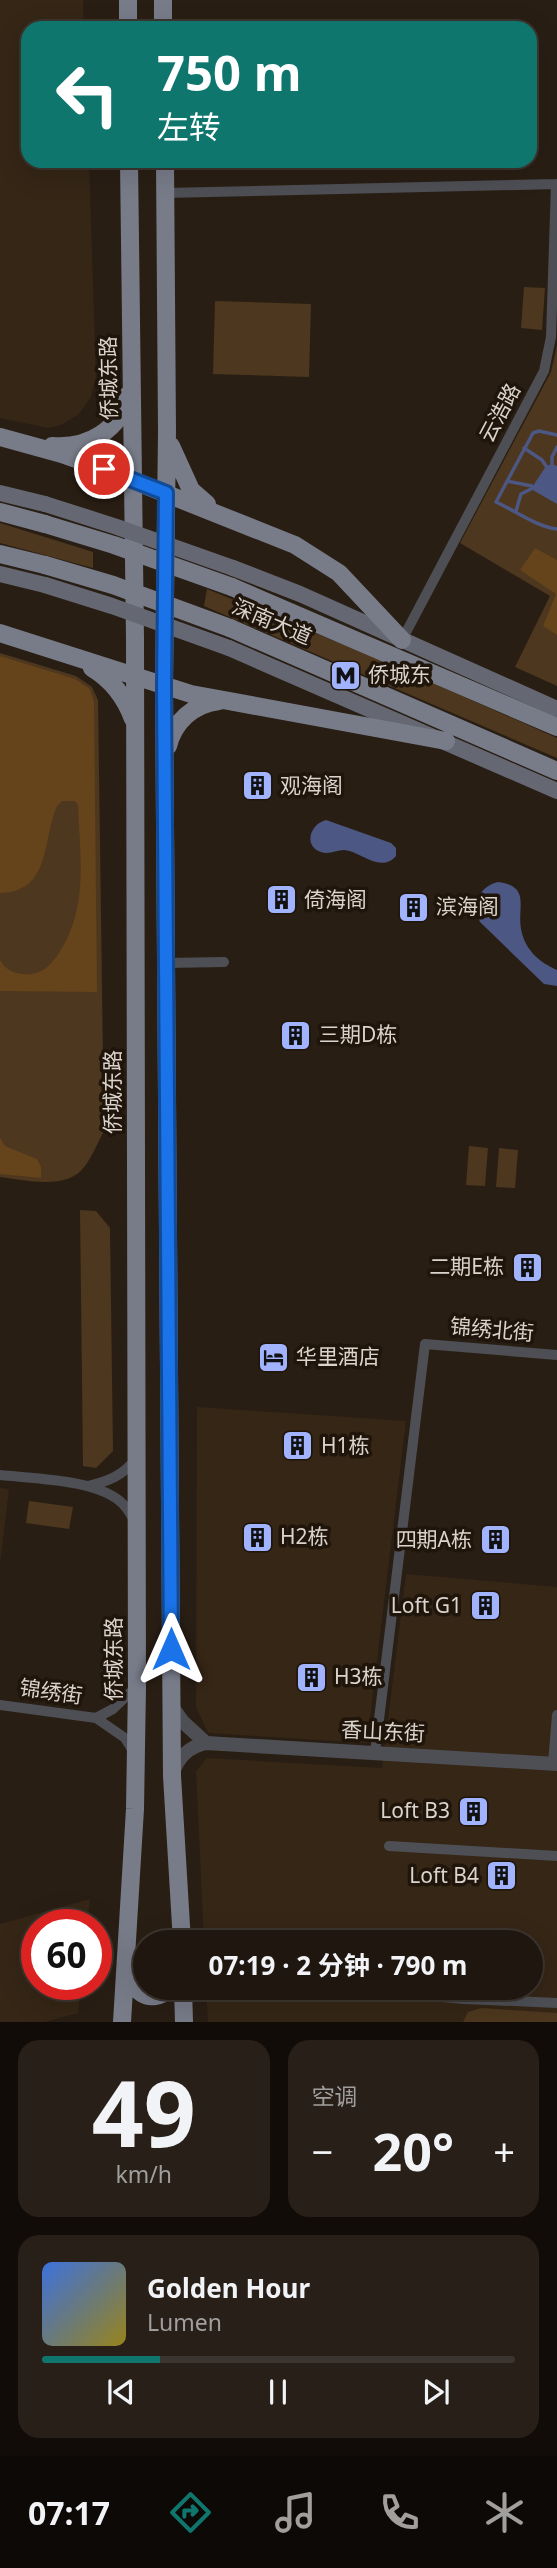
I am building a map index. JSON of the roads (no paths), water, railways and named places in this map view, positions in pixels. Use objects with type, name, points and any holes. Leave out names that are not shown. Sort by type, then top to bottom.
[{"type":"main road","points":[[128,0],[128,21]]},
{"type":"main road","points":[[163,0],[163,21]]},
{"type":"main road","name":"侨城东路","points":[[122,2022],[135,1809],[137,1686],[135,678],[129,168]]},
{"type":"main road","points":[[164,168],[167,431],[164,687],[171,1705],[172,1776],[181,1930]]},
{"type":"main road","points":[[24,443],[70,446],[89,442],[102,435],[122,412],[133,380]]},
{"type":"main road","points":[[167,431],[177,462],[191,490],[228,517]]},
{"type":"main road","points":[[0,437],[62,454],[295,545],[318,557],[339,573],[401,640]]},
{"type":"main road","points":[[0,493],[117,527],[233,568],[300,594],[557,709]]},
{"type":"main road","name":"深南大道","points":[[0,512],[114,545],[232,587],[557,727]]},
{"type":"main road","name":"深南大道","points":[[0,554],[113,585],[230,628],[557,771]]},
{"type":"main road","points":[[0,574],[112,606],[229,648],[557,791]]},
{"type":"main road","points":[[0,633],[164,687],[222,701],[446,741]]},
{"type":"main road","points":[[81,660],[110,682],[128,707],[135,723]]},
{"type":"main road","points":[[165,757],[169,740],[182,719],[201,705],[222,701]]},
{"type":"main road","points":[[125,1945],[133,1984]]},
{"type":"main road","points":[[110,2022],[122,1993]]},
{"type":"main road","points":[[183,2000],[184,2022]]},
{"type":"street","points":[[165,193],[556,184]]},
{"type":"street","name":"云浩路","points":[[401,640],[544,371],[551,337],[556,184]]},
{"type":"street","points":[[166,962],[224,962]]},
{"type":"street","name":"锦绣北街","points":[[375,1752],[425,1344],[557,1355]]},
{"type":"street","points":[[88,1486],[118,1476],[136,1459]]},
{"type":"street","points":[[0,1475],[88,1486],[124,1505],[136,1523]]},
{"type":"street","name":"锦绣街","points":[[96,1718],[113,1709],[137,1686]]},
{"type":"street","name":"锦绣街","points":[[0,1705],[96,1718],[125,1738],[136,1755]]},
{"type":"street","points":[[171,1705],[183,1722],[206,1742]]},
{"type":"street","points":[[555,1763],[557,1715]]},
{"type":"street","points":[[172,1776],[175,1766],[186,1752],[206,1742]]},
{"type":"street","name":"香山东街","points":[[206,1742],[555,1763]]},
{"type":"street","points":[[389,1846],[557,1856]]},
{"type":"street","points":[[488,2000],[557,2003]]},
{"type":"water","points":[[546,466],[557,466],[557,504],[531,489]]},
{"type":"water","points":[[326,820],[391,843],[396,848],[396,856],[384,863],[350,851],[327,853],[315,849],[310,840],[311,835],[320,822]]},
{"type":"water","points":[[491,884],[508,884],[519,893],[523,936],[534,954],[557,970],[557,986],[544,984],[480,922],[478,897]]},
{"type":"waterway","points":[[557,435],[539,431],[533,433],[496,502],[533,522],[557,529]]},
{"type":"waterway","points":[[552,464],[557,447]]},
{"type":"waterway","points":[[524,448],[542,460],[546,466]]},
{"type":"waterway","points":[[507,481],[532,486]]},
{"type":"waterway","points":[[516,511],[521,494],[531,489]]},
{"type":"place","name":"侨城东","points":[[345,675]]},
{"type":"place","name":"观海阁","points":[[257,786]]},
{"type":"place","name":"倚海阁","points":[[281,900]]},
{"type":"place","name":"滨海阁","points":[[413,907]]},
{"type":"place","name":"三期D栋","points":[[296,1035]]},
{"type":"place","name":"二期E栋","points":[[527,1267]]},
{"type":"place","name":"华里酒店","points":[[273,1357]]},
{"type":"place","name":"H1栋","points":[[298,1446]]},
{"type":"place","name":"H2栋","points":[[257,1537]]},
{"type":"place","name":"四期A栋","points":[[495,1540]]},
{"type":"place","name":"Loft G1","points":[[485,1606]]},
{"type":"place","name":"H3栋","points":[[311,1677]]},
{"type":"place","name":"Loft B3","points":[[473,1811]]},
{"type":"place","name":"Loft B4","points":[[502,1876]]}]
